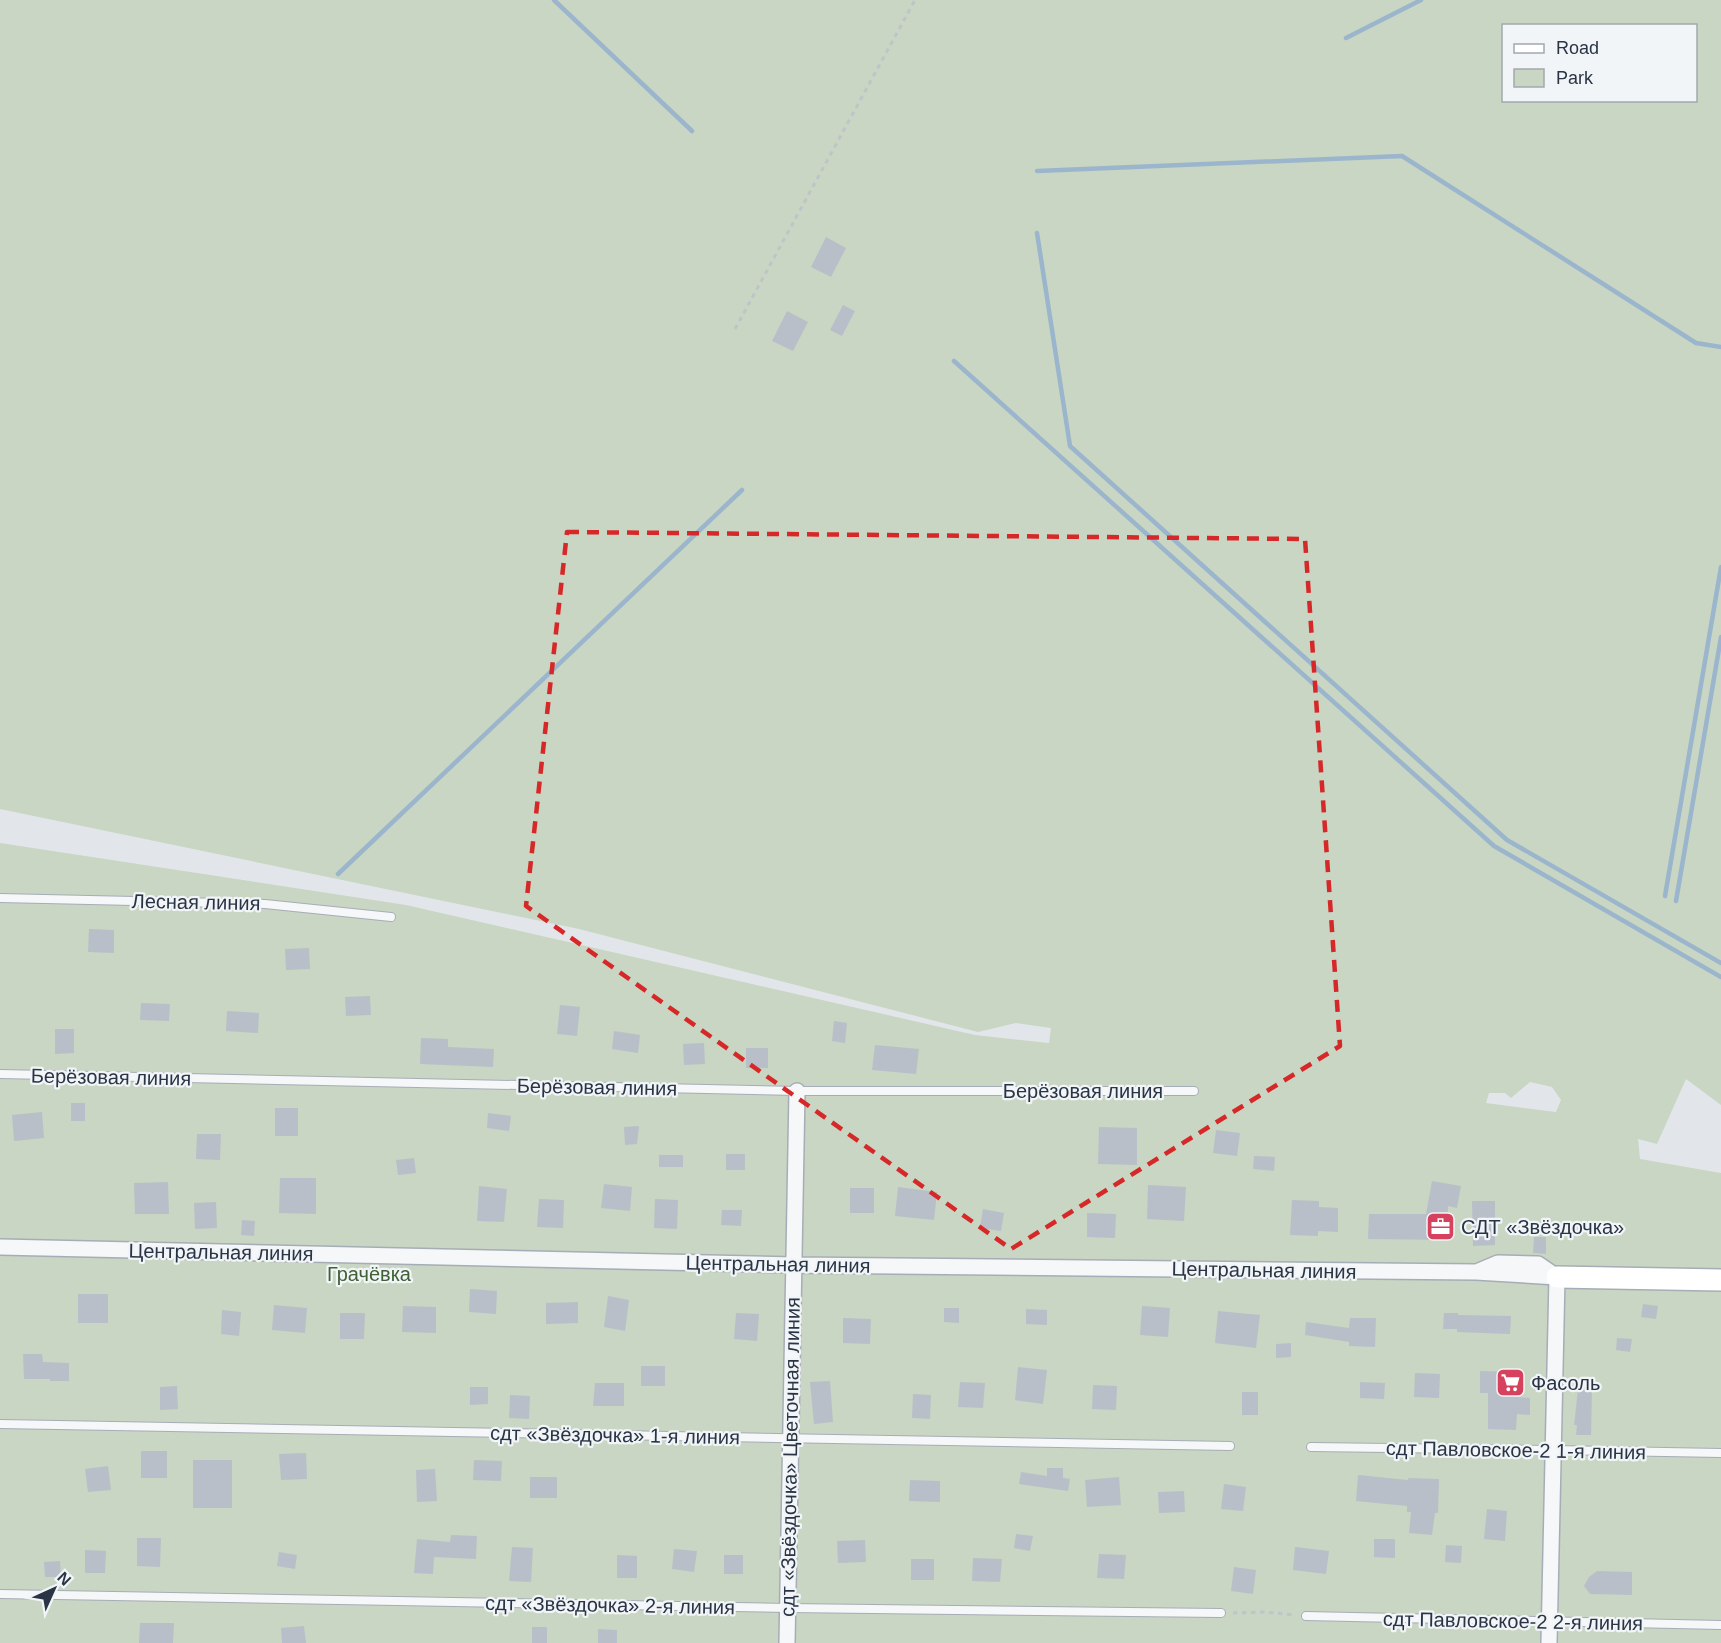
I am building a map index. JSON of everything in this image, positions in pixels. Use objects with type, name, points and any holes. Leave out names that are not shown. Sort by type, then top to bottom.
[{"type":"street","name":"сдт «Звёздочка» Цветочная линия","points":[[787,1643],[797,1091]]},
{"type":"street","name":"Центральная линия","points":[[0,1247],[794,1265],[1476,1272],[1557,1277]]},
{"type":"street","points":[[1549,1643],[1557,1277],[1721,1280]]},
{"type":"lane","name":"Лесная линия","points":[[0,898],[265,904],[391,917]]},
{"type":"lane","name":"Берёзовая линия","points":[[0,1074],[797,1091],[1194,1091]]},
{"type":"lane","name":"сдт «Звёздочка» 1-я линия","points":[[0,1424],[1230,1446]]},
{"type":"lane","name":"сдт Павловское-2 1-я линия","points":[[1311,1447],[1721,1454]]},
{"type":"lane","name":"сдт «Звёздочка» 2-я линия","points":[[0,1594],[1221,1613]]},
{"type":"lane","name":"сдт Павловское-2 2-я линия","points":[[1306,1616],[1721,1625]]},
{"type":"path","points":[[735,329],[915,0]]},
{"type":"path","points":[[1221,1613],[1264,1612],[1306,1616]]},
{"type":"highlighted area","points":[[567,532],[1305,539],[1340,1046],[1011,1249],[526,906]]},
{"type":"green space","name":"Грачёвка","points":[[0,0],[1721,0],[1721,1105],[1686,1079],[1657,1144],[1638,1139],[1640,1159],[1721,1173],[1721,1643],[0,1643],[0,843],[406,905],[975,1035],[1049,1043],[1051,1028],[1016,1023],[978,1032],[579,929],[0,809]],"holes":[[[1530,1082],[1552,1087],[1561,1100],[1556,1112],[1486,1103],[1489,1093],[1505,1093],[1511,1098]]]},
{"type":"building","points":[[826,237],[846,248],[831,277],[811,267]]},
{"type":"building","points":[[843,305],[855,311],[842,336],[830,330]]},
{"type":"building","points":[[787,311],[808,322],[793,351],[772,341]]},
{"type":"building","points":[[89,929],[114,930],[114,953],[88,952]]},
{"type":"building","points":[[309,948],[310,969],[286,970],[285,949]]},
{"type":"building","points":[[370,996],[371,1015],[346,1016],[345,997]]},
{"type":"building","points":[[141,1003],[170,1004],[169,1021],[140,1020]]},
{"type":"building","points":[[560,1005],[580,1007],[577,1036],[557,1034]]},
{"type":"building","points":[[227,1011],[259,1013],[258,1033],[226,1031]]},
{"type":"building","points":[[834,1021],[847,1023],[845,1043],[832,1041]]},
{"type":"building","points":[[55,1029],[74,1029],[74,1053],[55,1054]]},
{"type":"building","points":[[614,1031],[640,1035],[638,1053],[612,1049]]},
{"type":"building","points":[[421,1038],[448,1039],[448,1047],[494,1049],[493,1067],[420,1064]]},
{"type":"building","points":[[704,1043],[705,1064],[684,1065],[683,1044]]},
{"type":"building","points":[[875,1045],[919,1049],[916,1074],[872,1070]]},
{"type":"building","points":[[746,1048],[768,1048],[768,1068],[746,1068]]},
{"type":"building","points":[[71,1103],[85,1103],[85,1121],[71,1121]]},
{"type":"building","points":[[275,1108],[298,1108],[298,1136],[275,1136]]},
{"type":"building","points":[[42,1112],[44,1138],[14,1141],[12,1115]]},
{"type":"building","points":[[488,1113],[511,1116],[509,1131],[487,1128]]},
{"type":"building","points":[[639,1126],[637,1144],[625,1145],[624,1127]]},
{"type":"building","points":[[1099,1127],[1137,1128],[1137,1165],[1098,1164]]},
{"type":"building","points":[[1216,1130],[1240,1133],[1237,1156],[1213,1153]]},
{"type":"building","points":[[197,1134],[221,1134],[220,1160],[196,1159]]},
{"type":"building","points":[[726,1154],[745,1154],[745,1170],[726,1170]]},
{"type":"building","points":[[659,1155],[683,1155],[683,1167],[659,1167]]},
{"type":"building","points":[[1254,1156],[1275,1157],[1274,1171],[1253,1169]]},
{"type":"building","points":[[414,1158],[416,1173],[398,1175],[396,1160]]},
{"type":"building","points":[[280,1178],[316,1178],[316,1214],[279,1213]]},
{"type":"building","points":[[1432,1181],[1461,1186],[1457,1208],[1448,1206],[1447,1240],[1368,1239],[1369,1214],[1426,1214]]},
{"type":"building","points":[[168,1182],[169,1214],[135,1214],[134,1183]]},
{"type":"building","points":[[604,1184],[632,1187],[630,1211],[601,1208]]},
{"type":"building","points":[[1148,1185],[1186,1187],[1184,1221],[1147,1219]]},
{"type":"building","points":[[479,1186],[507,1189],[504,1222],[477,1221]]},
{"type":"building","points":[[898,1187],[937,1192],[934,1220],[895,1216]]},
{"type":"building","points":[[850,1188],[874,1188],[874,1213],[850,1213]]},
{"type":"building","points":[[539,1199],[564,1200],[563,1228],[537,1227]]},
{"type":"building","points":[[655,1199],[678,1200],[677,1229],[654,1228]]},
{"type":"building","points":[[1292,1200],[1319,1201],[1319,1207],[1338,1208],[1338,1232],[1318,1231],[1318,1236],[1290,1235]]},
{"type":"building","points":[[1472,1201],[1495,1201],[1495,1245],[1473,1246]]},
{"type":"building","points":[[216,1202],[217,1228],[195,1229],[194,1203]]},
{"type":"building","points":[[983,1209],[1004,1213],[1001,1231],[980,1228]]},
{"type":"building","points":[[722,1210],[742,1210],[741,1226],[721,1225]]},
{"type":"building","points":[[1087,1213],[1116,1214],[1115,1238],[1087,1237]]},
{"type":"building","points":[[242,1220],[255,1221],[254,1236],[241,1235]]},
{"type":"building","points":[[1534,1237],[1546,1237],[1546,1254],[1533,1253]]},
{"type":"building","points":[[470,1289],[497,1291],[496,1314],[469,1312]]},
{"type":"building","points":[[78,1294],[108,1294],[108,1323],[78,1323]]},
{"type":"building","points":[[608,1296],[629,1300],[625,1331],[604,1327]]},
{"type":"building","points":[[578,1302],[578,1323],[546,1324],[546,1303]]},
{"type":"building","points":[[1643,1304],[1658,1306],[1656,1319],[1641,1317]]},
{"type":"building","points":[[274,1305],[307,1308],[305,1333],[272,1330]]},
{"type":"building","points":[[403,1306],[436,1307],[436,1333],[402,1332]]},
{"type":"building","points":[[1142,1306],[1170,1308],[1168,1337],[1140,1335]]},
{"type":"building","points":[[944,1308],[959,1308],[959,1323],[944,1322]]},
{"type":"building","points":[[1026,1309],[1047,1310],[1047,1325],[1026,1324]]},
{"type":"building","points":[[222,1310],[241,1312],[239,1336],[221,1334]]},
{"type":"building","points":[[1218,1311],[1260,1315],[1256,1348],[1215,1343]]},
{"type":"building","points":[[340,1313],[365,1313],[364,1339],[340,1339]]},
{"type":"building","points":[[736,1313],[759,1314],[757,1341],[734,1339]]},
{"type":"building","points":[[1444,1313],[1511,1316],[1510,1334],[1457,1332],[1457,1329],[1443,1329]]},
{"type":"building","points":[[843,1318],[871,1319],[870,1344],[843,1343]]},
{"type":"building","points":[[1350,1318],[1376,1318],[1375,1347],[1349,1346],[1349,1342],[1305,1335],[1306,1322],[1349,1328]]},
{"type":"building","points":[[1617,1338],[1632,1339],[1630,1352],[1616,1350]]},
{"type":"building","points":[[1291,1343],[1291,1357],[1276,1358],[1276,1344]]},
{"type":"building","points":[[23,1354],[42,1354],[43,1362],[69,1363],[69,1381],[24,1379]]},
{"type":"building","points":[[641,1366],[665,1366],[665,1386],[641,1386]]},
{"type":"building","points":[[1018,1367],[1047,1370],[1043,1404],[1015,1400]]},
{"type":"building","points":[[1480,1371],[1518,1372],[1517,1397],[1530,1398],[1530,1415],[1517,1414],[1516,1430],[1488,1429],[1488,1393],[1480,1393]]},
{"type":"building","points":[[1415,1373],[1440,1374],[1439,1398],[1414,1397]]},
{"type":"building","points":[[830,1381],[833,1422],[814,1424],[810,1382]]},
{"type":"building","points":[[960,1382],[985,1383],[983,1408],[958,1407]]},
{"type":"building","points":[[1360,1382],[1385,1383],[1384,1399],[1360,1398]]},
{"type":"building","points":[[595,1383],[624,1383],[624,1406],[593,1406]]},
{"type":"building","points":[[1093,1385],[1117,1386],[1116,1410],[1092,1409]]},
{"type":"building","points":[[177,1386],[178,1409],[160,1410],[160,1387]]},
{"type":"building","points":[[470,1387],[488,1387],[488,1404],[470,1405]]},
{"type":"building","points":[[1578,1390],[1592,1390],[1591,1435],[1576,1435],[1577,1425],[1574,1425]]},
{"type":"building","points":[[1242,1392],[1258,1392],[1258,1415],[1242,1415]]},
{"type":"building","points":[[913,1394],[931,1395],[930,1419],[912,1418]]},
{"type":"building","points":[[510,1395],[530,1396],[529,1419],[509,1418]]},
{"type":"building","points":[[141,1451],[167,1451],[167,1478],[141,1478]]},
{"type":"building","points":[[306,1453],[307,1479],[281,1480],[279,1454]]},
{"type":"building","points":[[193,1460],[232,1460],[232,1508],[193,1508]]},
{"type":"building","points":[[474,1460],[502,1461],[501,1481],[473,1480]]},
{"type":"building","points":[[108,1466],[111,1490],[88,1492],[85,1469]]},
{"type":"building","points":[[1047,1468],[1063,1468],[1063,1478],[1070,1479],[1068,1491],[1019,1484],[1021,1472],[1047,1476]]},
{"type":"building","points":[[435,1469],[437,1501],[417,1502],[416,1470]]},
{"type":"building","points":[[1358,1475],[1408,1480],[1408,1478],[1439,1479],[1438,1513],[1435,1513],[1432,1535],[1409,1533],[1411,1512],[1407,1512],[1407,1506],[1356,1501]]},
{"type":"building","points":[[530,1477],[557,1477],[557,1498],[530,1498]]},
{"type":"building","points":[[1119,1477],[1121,1505],[1087,1507],[1085,1480]]},
{"type":"building","points":[[910,1480],[940,1481],[940,1502],[909,1501]]},
{"type":"building","points":[[1224,1484],[1246,1487],[1243,1511],[1221,1509]]},
{"type":"building","points":[[1184,1491],[1185,1512],[1159,1513],[1158,1492]]},
{"type":"building","points":[[1487,1509],[1507,1511],[1505,1541],[1484,1539]]},
{"type":"building","points":[[1016,1534],[1033,1536],[1030,1551],[1014,1548]]},
{"type":"building","points":[[451,1535],[477,1536],[476,1559],[434,1557],[433,1574],[414,1573],[417,1539],[450,1542]]},
{"type":"building","points":[[137,1538],[161,1538],[160,1567],[137,1566]]},
{"type":"building","points":[[1374,1539],[1395,1539],[1395,1558],[1374,1557]]},
{"type":"building","points":[[865,1540],[866,1562],[838,1563],[837,1541]]},
{"type":"building","points":[[1446,1545],[1462,1546],[1461,1563],[1445,1562]]},
{"type":"building","points":[[512,1547],[533,1548],[531,1582],[509,1581]]},
{"type":"building","points":[[1295,1547],[1329,1551],[1326,1574],[1293,1570]]},
{"type":"building","points":[[674,1549],[697,1551],[694,1572],[672,1569]]},
{"type":"building","points":[[85,1550],[106,1551],[105,1573],[85,1573]]},
{"type":"building","points":[[279,1552],[297,1555],[295,1569],[277,1566]]},
{"type":"building","points":[[1099,1554],[1126,1555],[1124,1579],[1097,1578]]},
{"type":"building","points":[[617,1555],[637,1556],[637,1578],[617,1578]]},
{"type":"building","points":[[724,1555],[743,1555],[743,1574],[724,1574]]},
{"type":"building","points":[[973,1558],[1002,1559],[1000,1582],[972,1581]]},
{"type":"building","points":[[911,1559],[934,1559],[934,1580],[911,1580]]},
{"type":"building","points":[[60,1561],[61,1577],[45,1577],[44,1562]]},
{"type":"building","points":[[1234,1567],[1256,1570],[1253,1594],[1231,1591]]},
{"type":"building","points":[[1597,1571],[1632,1572],[1632,1595],[1590,1594],[1584,1586],[1589,1577]]},
{"type":"building","points":[[140,1623],[174,1623],[173,1643],[139,1643]]},
{"type":"building","points":[[304,1626],[306,1643],[282,1643],[281,1628]]},
{"type":"building","points":[[532,1627],[547,1627],[547,1643],[532,1643]]},
{"type":"building","points":[[598,1629],[617,1630],[617,1643],[598,1643]]},
{"type":"waterway","points":[[554,0],[692,131]]},
{"type":"waterway","points":[[1346,38],[1421,0]]},
{"type":"waterway","points":[[1037,171],[1402,156],[1696,343],[1721,347]]},
{"type":"waterway","points":[[1037,233],[1070,446],[1507,840],[1721,963]]},
{"type":"waterway","points":[[954,361],[1494,846],[1721,977]]},
{"type":"waterway","points":[[338,874],[742,490]]},
{"type":"waterway","points":[[1665,896],[1721,567]]},
{"type":"waterway","points":[[1676,901],[1721,637]]},
{"type":"place","name":"СДТ «Звёздочка»","points":[[1440,1227]]},
{"type":"place","name":"Фасоль","points":[[1510,1383]]}]
